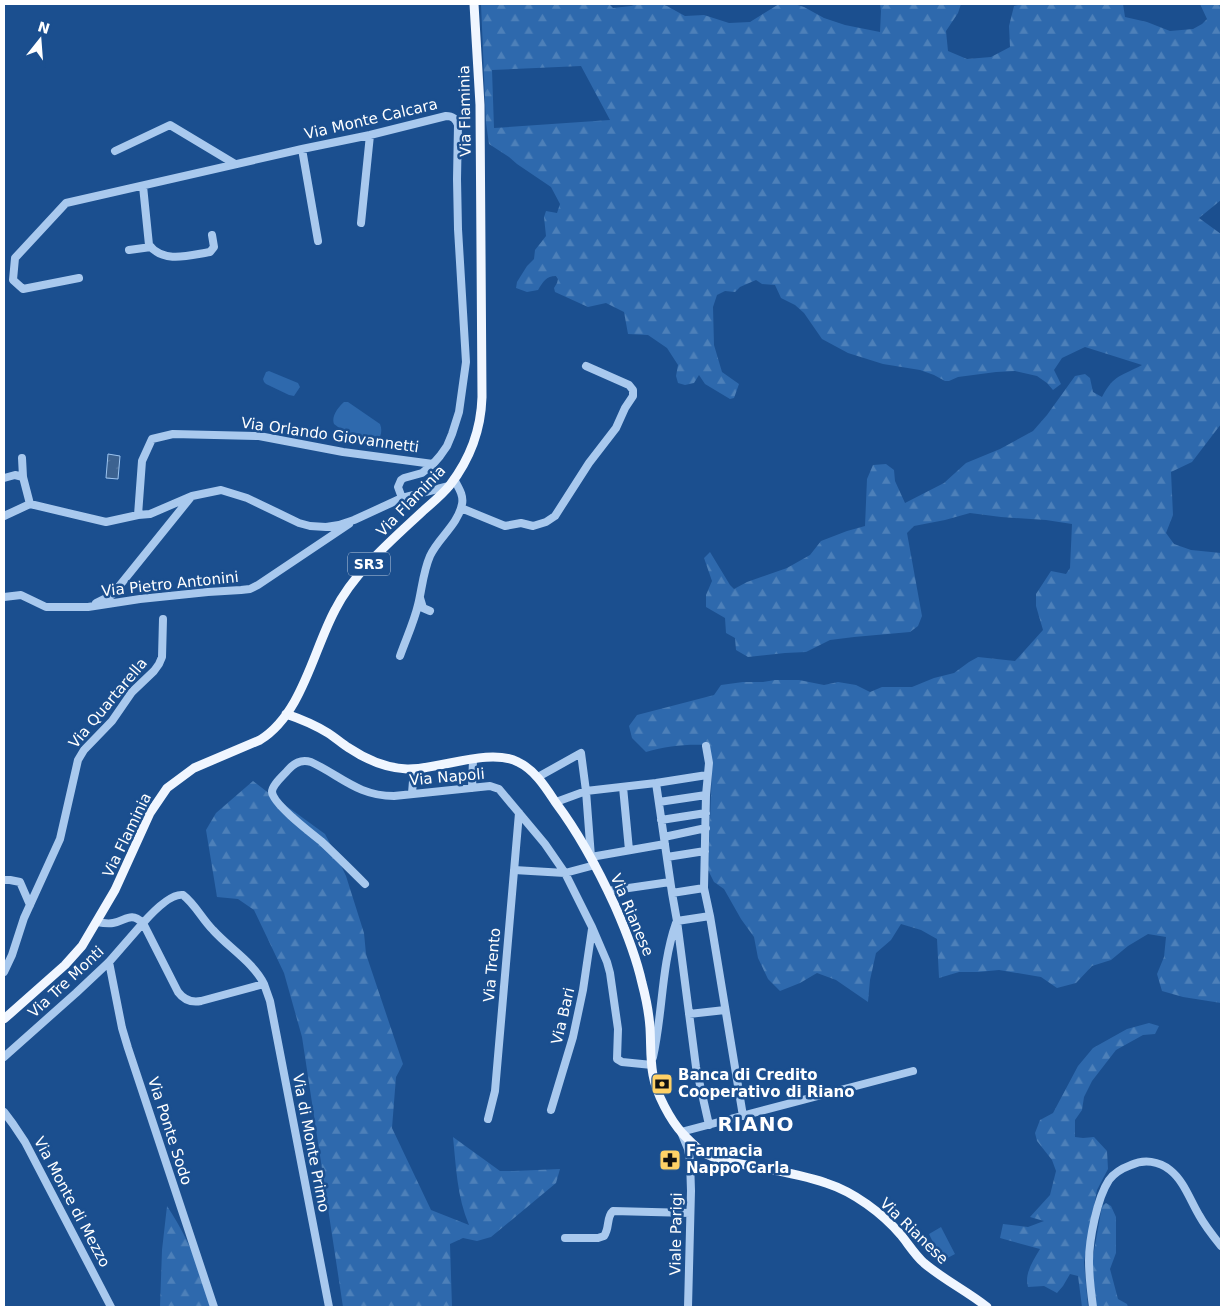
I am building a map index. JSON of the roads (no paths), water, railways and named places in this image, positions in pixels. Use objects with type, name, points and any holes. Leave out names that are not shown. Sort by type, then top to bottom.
[{"type":"main road","name":"Via Flaminia","points":[[4,1019],[73,957],[87,938],[118,884],[148,816],[164,791],[178,778],[194,768],[263,738],[275,728],[297,698],[333,613],[351,584],[451,483],[466,460],[474,443],[480,422],[482,401],[480,105],[474,4]]},
{"type":"main road","name":"Via Rianese","points":[[286,714],[322,729],[372,762],[389,767],[414,769],[491,757],[511,759],[523,765],[538,777],[580,838],[593,861],[631,942],[638,963],[649,1018],[654,1080],[660,1096],[681,1132],[698,1149],[712,1157],[813,1179],[848,1193],[886,1220],[900,1234],[922,1262],[987,1307]]},
{"type":"street","name":"Via Monte Calcara","points":[[78,278],[24,289],[13,280],[16,258],[66,203],[370,135],[446,116],[454,118],[458,125],[458,229],[466,362],[459,412],[447,446],[433,464],[420,474],[401,480],[398,487],[402,498]]},
{"type":"street","points":[[115,151],[170,125],[235,164]]},
{"type":"street","points":[[361,223],[370,135]]},
{"type":"street","points":[[302,149],[318,240]]},
{"type":"street","points":[[143,186],[149,245],[154,251],[172,258],[210,252],[214,247],[212,235]]},
{"type":"street","points":[[129,250],[151,247]]},
{"type":"street","points":[[461,508],[505,526],[521,523],[533,526],[546,522],[555,516],[589,463],[616,428],[634,390],[629,385],[586,366]]},
{"type":"street","name":"Via Orlando Giovannetti","points":[[138,515],[142,461],[152,439],[173,434],[259,436],[343,452],[433,464]]},
{"type":"street","points":[[22,458],[23,477],[30,504]]},
{"type":"street","points":[[4,478],[14,475],[23,477]]},
{"type":"street","points":[[400,656],[417,609],[424,571],[431,554],[455,521],[461,508],[462,495],[451,483],[402,498]]},
{"type":"street","name":"Via Pietro Antonini","points":[[88,607],[112,595],[192,496],[221,490],[247,498],[299,523],[326,527],[354,520],[402,498]]},
{"type":"street","points":[[4,516],[30,504],[106,522],[150,514],[192,496]]},
{"type":"street","name":"Via Pietro Antonini","points":[[4,597],[21,595],[46,607],[88,607],[148,598],[241,590],[250,588],[354,520]]},
{"type":"street","points":[[419,596],[423,608],[430,611]]},
{"type":"street","name":"Via Quartarella","points":[[4,972],[30,904],[60,839],[78,760],[86,748],[112,722],[132,692],[158,667],[162,657],[163,619]]},
{"type":"street","points":[[706,746],[709,763],[706,795],[704,888],[743,1116]]},
{"type":"street","points":[[538,777],[581,753],[593,861]]},
{"type":"street","points":[[472,788],[473,759]]},
{"type":"street","name":"Via Napoli","points":[[366,884],[321,841],[294,819],[273,796],[274,787],[293,765],[307,760],[352,786],[368,793],[389,796],[490,786],[496,788],[545,844],[565,873],[592,927],[610,973],[618,1029],[617,1059],[622,1062],[652,1063]]},
{"type":"street","points":[[412,793],[414,769]]},
{"type":"street","points":[[556,802],[586,791],[707,775]]},
{"type":"street","points":[[656,783],[697,1073],[709,1125]]},
{"type":"street","points":[[623,787],[629,850]]},
{"type":"street","points":[[659,802],[706,795]]},
{"type":"street","name":"Via Trento","points":[[488,1119],[495,1091],[519,813]]},
{"type":"street","points":[[661,820],[706,813]]},
{"type":"street","points":[[514,870],[565,873],[593,861],[706,828]]},
{"type":"street","points":[[666,857],[705,851]]},
{"type":"street","points":[[4,880],[20,882],[30,904]]},
{"type":"street","points":[[608,891],[670,882]]},
{"type":"street","points":[[672,893],[704,888]]},
{"type":"street","name":"Via Tre Monti","points":[[4,1057],[109,962],[159,907],[176,895],[181,894]]},
{"type":"street","name":"Via di Monte Primo","points":[[181,894],[186,897],[218,936],[252,968],[264,984],[270,1001],[329,1307]]},
{"type":"street","points":[[677,921],[710,916]]},
{"type":"street","name":"Via Tre Monti","points":[[97,922],[111,924],[133,917],[143,923]]},
{"type":"street","points":[[652,1063],[667,956],[670,940],[677,921]]},
{"type":"street","points":[[143,923],[178,992],[185,1000],[201,1001],[264,984]]},
{"type":"street","name":"Via Bari","points":[[551,1110],[573,1037],[584,990],[592,927]]},
{"type":"street","name":"Via Ponte Sodo","points":[[109,962],[128,1048],[214,1307]]},
{"type":"street","points":[[689,1014],[725,1010]]},
{"type":"street","points":[[681,1132],[912,1071]]},
{"type":"street","name":"Via Monte di Mezzo","points":[[4,1112],[25,1142],[111,1307]]},
{"type":"street","name":"Viale Parigi","points":[[681,1132],[690,1157],[688,1307]]},
{"type":"street","points":[[1093,1307],[1089,1259],[1098,1206],[1110,1179],[1116,1173],[1133,1164],[1143,1161],[1155,1162],[1175,1174],[1206,1227],[1221,1246]]},
{"type":"street","points":[[566,1238],[598,1238],[604,1236],[608,1229],[610,1214],[613,1211],[690,1213]]},
{"type":"water","points":[[108,454],[120,456],[118,479],[106,478]]},
{"type":"place","name":"Banca di Credito Cooperativo di Riano","points":[[662,1084]]},
{"type":"place","name":"Farmacia Nappo Carla","points":[[670,1160]]},
{"type":"district","name":"RIANO","points":[[756,1124]]}]
